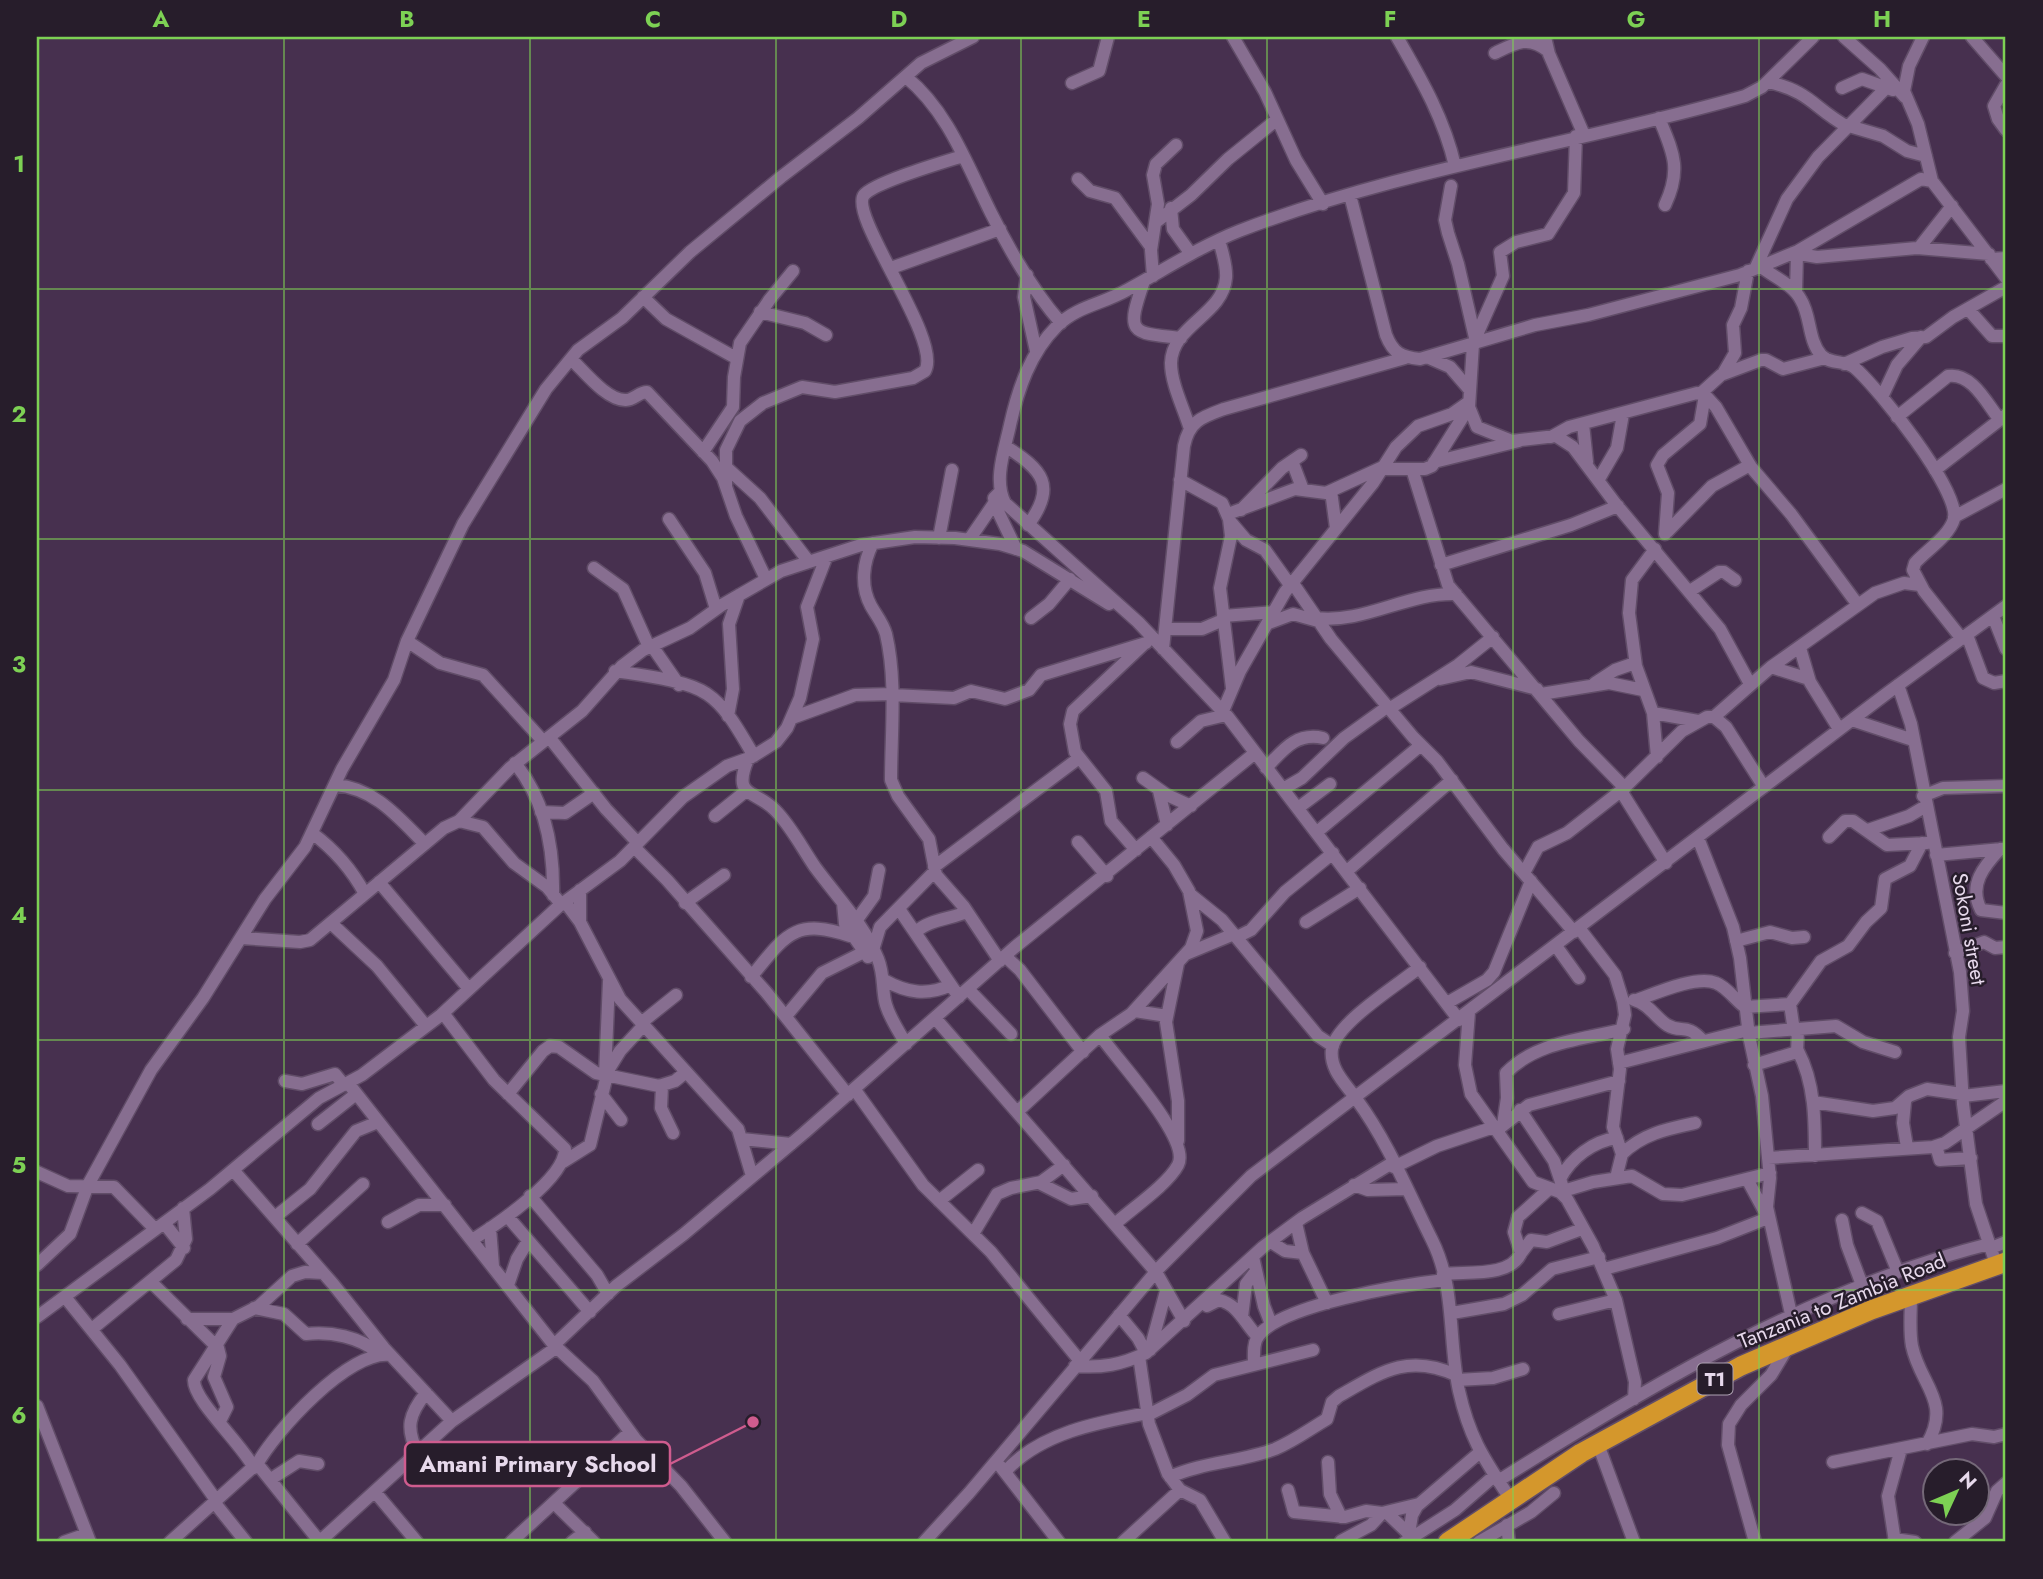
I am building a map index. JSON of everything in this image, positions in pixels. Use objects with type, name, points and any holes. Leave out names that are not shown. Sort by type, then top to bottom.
[{"type":"highway","name":"Tanzania to Zambia Road","points":[[1448,1542],[1598,1444],[1708,1382],[1790,1343],[1911,1296],[1998,1257]]},
{"type":"street","points":[[37,1265],[70,1234],[88,1185],[151,1070],[312,833],[335,785],[394,680],[407,641],[463,524],[546,389],[571,359],[643,298],[700,244],[921,63],[973,37]]},
{"type":"street","points":[[1072,83],[1098,71],[1108,37]]},
{"type":"street","points":[[1233,37],[1265,92],[1275,121],[1323,204]]},
{"type":"street","points":[[1397,37],[1436,105],[1448,134],[1455,166]]},
{"type":"street","points":[[1474,342],[1503,276],[1500,252],[1509,245],[1548,234],[1574,193],[1580,135],[1545,37]]},
{"type":"street","points":[[1792,37],[1809,41]]},
{"type":"street","points":[[1844,37],[1903,94],[1918,124],[1932,181],[2006,278]]},
{"type":"street","points":[[1903,94],[1909,66],[1923,37]]},
{"type":"street","points":[[1972,37],[2006,76]]},
{"type":"street","points":[[1495,53],[1521,41],[1539,44],[1548,51]]},
{"type":"street","points":[[970,540],[998,496],[1005,446],[1022,382],[1036,351],[1072,314],[1219,240],[1350,195],[1455,166],[1745,96],[1768,82],[1809,41]]},
{"type":"street","points":[[906,77],[923,89],[939,111],[1000,229],[1027,275],[1061,323]]},
{"type":"street","points":[[1842,88],[1862,79],[1903,94]]},
{"type":"street","points":[[1768,82],[1800,91],[1833,120],[1883,136],[1907,151],[1926,156]]},
{"type":"street","points":[[2006,85],[1994,106],[1998,119],[2006,130]]},
{"type":"street","points":[[1434,462],[1519,441],[1551,437],[1583,424],[1702,395],[1722,374],[1735,353],[1733,325],[1755,268],[1787,199],[1818,157],[1886,88]]},
{"type":"street","points":[[1659,118],[1676,168],[1674,184],[1665,205]]},
{"type":"street","points":[[1156,222],[1275,121]]},
{"type":"street","points":[[1176,145],[1156,164],[1153,175],[1158,204],[1156,222],[1148,278],[1133,317],[1145,336],[1181,338]]},
{"type":"street","points":[[726,485],[726,450],[740,421],[763,403],[802,387],[835,392],[913,378],[925,372],[929,362],[925,345],[891,268],[863,216],[860,204],[863,196],[882,184],[963,156]]},
{"type":"street","points":[[1078,179],[1090,191],[1115,198],[1151,248]]},
{"type":"street","points":[[1189,426],[1198,419],[1224,409],[1321,379],[1405,358],[1427,357],[1535,324],[1588,315],[1709,285],[1795,254],[1909,184],[1921,179],[1932,181]]},
{"type":"street","points":[[1228,517],[1295,489],[1331,491],[1365,473],[1384,468],[1425,469],[1434,462],[1469,399],[1474,342],[1458,264],[1447,233],[1451,186]]},
{"type":"street","points":[[1350,195],[1386,335],[1391,347],[1405,358]]},
{"type":"street","points":[[1919,248],[1952,206]]},
{"type":"street","points":[[1171,208],[1173,229],[1191,254]]},
{"type":"street","points":[[891,268],[1000,229]]},
{"type":"street","points":[[1151,248],[1173,229]]},
{"type":"street","points":[[1163,649],[1180,480],[1189,426],[1171,362],[1181,338],[1213,306],[1223,291],[1226,279],[1219,240]]},
{"type":"street","points":[[1795,254],[1817,257],[1919,248],[2006,258]]},
{"type":"street","points":[[1795,254],[1796,292]]},
{"type":"street","points":[[1755,268],[1796,292],[1803,302],[1816,347],[1825,358]]},
{"type":"street","points":[[703,452],[733,407],[736,358],[740,343],[760,312],[793,271]]},
{"type":"street","points":[[1027,275],[1024,297],[1036,351]]},
{"type":"street","points":[[1844,364],[1882,346],[1935,333],[1968,309],[2006,287]]},
{"type":"street","points":[[643,298],[666,319],[736,358]]},
{"type":"street","points":[[1968,309],[1992,336],[2006,336]]},
{"type":"street","points":[[760,312],[805,323],[826,335]]},
{"type":"street","points":[[1882,397],[1897,365],[1921,337]]},
{"type":"street","points":[[1427,357],[1450,367],[1469,399],[1477,427],[1519,441]]},
{"type":"street","points":[[1653,713],[1698,721],[1714,718],[1771,667],[1857,605],[1889,587],[1950,528],[1954,517],[1948,492],[1935,470],[1882,397],[1852,365],[1825,358],[1783,369],[1766,359],[1722,374]]},
{"type":"street","points":[[571,359],[599,386],[622,400],[630,400],[647,391],[703,452],[726,485],[766,579]]},
{"type":"street","points":[[1897,417],[1948,376],[1955,375],[1970,383],[2003,418],[1935,470]]},
{"type":"street","points":[[1702,395],[1723,417],[1750,465],[1791,514],[1857,605]]},
{"type":"street","points":[[1665,534],[1668,493],[1657,465],[1663,455],[1700,424],[1702,395]]},
{"type":"street","points":[[1225,713],[1232,688],[1291,583],[1384,468],[1406,435],[1418,426],[1452,414],[1469,399]]},
{"type":"street","points":[[1599,479],[1618,449],[1623,414]]},
{"type":"street","points":[[1583,424],[1587,464]]},
{"type":"street","points":[[1551,437],[1565,440],[1587,464],[1618,506],[1690,591],[1720,629],[1750,684]]},
{"type":"street","points":[[1005,446],[1029,463],[1044,488],[1044,502],[1028,526]]},
{"type":"street","points":[[1241,511],[1253,495],[1297,458],[1303,490]]},
{"type":"street","points":[[1657,757],[1653,713],[1635,663],[1629,613],[1632,580],[1665,534],[1712,486],[1750,465]]},
{"type":"street","points":[[727,468],[760,498],[809,562]]},
{"type":"street","points":[[1412,469],[1443,577],[1623,790],[1666,863]]},
{"type":"street","points":[[939,538],[952,470]]},
{"type":"street","points":[[1180,480],[1222,503],[1228,517],[1231,536],[1220,588],[1232,688]]},
{"type":"street","points":[[1954,517],[2006,489]]},
{"type":"street","points":[[1331,491],[1336,528]]},
{"type":"street","points":[[998,496],[1141,626],[1149,640],[1163,649],[1225,713],[1447,1003],[1464,1016]]},
{"type":"street","points":[[998,496],[1016,549]]},
{"type":"street","points":[[1441,565],[1571,525],[1618,506]]},
{"type":"street","points":[[1228,517],[1247,540],[1265,550],[1388,708],[1452,780],[1528,877],[1615,975],[1623,1001],[1624,1029],[1618,1040],[1619,1081],[1613,1127],[1622,1154]]},
{"type":"street","points":[[669,519],[705,573],[728,642]]},
{"type":"street","points":[[241,938],[300,942],[320,934],[444,828],[459,821],[515,763],[582,711],[615,671],[651,646],[690,628],[717,608],[766,579],[809,562],[873,544],[915,537],[970,540],[1016,549],[1070,579],[1141,626]]},
{"type":"street","points":[[873,544],[866,557],[864,579],[870,604],[886,634],[892,695],[891,780],[898,796],[929,839],[934,869],[1002,959],[1020,970],[1083,1052]]},
{"type":"street","points":[[37,1317],[233,1170],[319,1098],[346,1084],[443,1013],[560,900],[580,890],[636,845],[683,797],[727,766],[751,757],[776,742],[792,718],[800,698],[813,639],[807,607],[826,558]]},
{"type":"street","points":[[1915,563],[1913,570],[1920,585],[1964,637],[1983,678],[1994,683],[2006,681]]},
{"type":"street","points":[[594,568],[623,589],[651,646],[679,684]]},
{"type":"street","points":[[1690,591],[1718,572],[1724,572],[1735,580]]},
{"type":"street","points":[[1031,618],[1049,604],[1070,579]]},
{"type":"street","points":[[1889,587],[1904,583],[1920,585]]},
{"type":"street","points":[[1166,629],[1202,629],[1223,618],[1293,614],[1317,619],[1339,619],[1430,594],[1456,594]]},
{"type":"street","points":[[728,716],[733,689],[728,642],[729,624],[739,595]]},
{"type":"street","points":[[924,1542],[1001,1466],[1077,1363],[1156,1272],[1251,1176],[1839,729],[2006,606]]},
{"type":"street","points":[[1993,616],[2006,649]]},
{"type":"street","points":[[1283,789],[1303,778],[1344,738],[1433,681],[1493,637]]},
{"type":"street","points":[[792,718],[855,695],[954,698],[971,691],[1005,699],[1029,690],[1041,675],[1149,640]]},
{"type":"street","points":[[1136,850],[1111,821],[1106,791],[1079,758],[1070,724],[1072,713],[1149,640]]},
{"type":"street","points":[[407,641],[440,663],[483,675],[546,739],[685,903],[852,1092],[923,1185],[973,1234],[1077,1363],[1100,1368],[1124,1363],[1145,1353],[1271,1242],[1354,1185],[1437,1146],[1498,1128],[1521,1110],[1619,1081]]},
{"type":"street","points":[[1800,648],[1809,679],[1839,729]]},
{"type":"street","points":[[1593,685],[1615,670],[1635,663]]},
{"type":"street","points":[[1771,667],[1809,679]]},
{"type":"street","points":[[615,671],[706,692],[728,716],[751,757]]},
{"type":"street","points":[[1433,681],[1471,672],[1539,692],[1609,683],[1643,690]]},
{"type":"street","name":"Sokoni street","points":[[1899,685],[1925,801],[1928,842],[1936,855],[1955,953],[1963,1011],[1959,1037],[1962,1095],[1976,1204],[1998,1257]]},
{"type":"street","points":[[1177,742],[1201,721],[1225,713]]},
{"type":"street","points":[[1714,718],[1726,727],[1764,787]]},
{"type":"street","points":[[1852,720],[1913,740]]},
{"type":"street","points":[[1447,1003],[1487,980],[1499,961],[1538,848],[1567,833],[1623,790],[1682,732],[1698,721]]},
{"type":"street","points":[[1266,768],[1283,749],[1298,739],[1306,736],[1323,738]]},
{"type":"street","points":[[1317,832],[1421,746]]},
{"type":"street","points":[[255,1467],[262,1467],[320,1542],[452,1421],[556,1346],[608,1294],[791,1144],[1002,959],[1255,753]]},
{"type":"street","points":[[751,757],[741,781],[746,791],[773,807],[785,821],[856,921],[868,951]]},
{"type":"street","points":[[786,1016],[821,973],[868,951],[880,927],[934,869],[1079,758]]},
{"type":"street","points":[[515,763],[531,784],[541,812],[560,900]]},
{"type":"street","points":[[1143,778],[1159,791],[1191,806]]},
{"type":"street","points":[[1347,871],[1452,780]]},
{"type":"street","points":[[1298,808],[1330,784]]},
{"type":"street","points":[[335,785],[353,787],[372,795],[387,805],[425,844]]},
{"type":"street","points":[[1868,830],[1909,816],[1943,788],[2006,786]]},
{"type":"street","points":[[715,816],[746,791]]},
{"type":"street","points":[[1159,791],[1167,825]]},
{"type":"street","points":[[541,812],[565,813],[594,793]]},
{"type":"street","points":[[459,821],[483,827],[514,863],[560,900],[580,922],[608,981],[642,1024],[724,1111],[742,1139],[752,1176]]},
{"type":"street","points":[[1829,837],[1845,821],[1853,821],[1887,845],[1928,842]]},
{"type":"street","points":[[312,833],[331,848],[350,869],[365,894]]},
{"type":"street","points":[[1152,838],[1174,865],[1191,895],[1236,936],[1318,1036],[1333,1046]]},
{"type":"street","points":[[1698,838],[1736,941],[1748,1031],[1762,1096],[1770,1173],[1768,1219]]},
{"type":"street","points":[[1078,842],[1107,876]]},
{"type":"street","points":[[1815,1156],[1813,1102],[1804,1061],[1798,1051],[1790,1004],[1821,961],[1848,946],[1866,922],[1881,908],[1885,879],[1910,866],[1928,842]]},
{"type":"street","points":[[1936,855],[2003,849]]},
{"type":"street","points":[[2003,849],[1978,877],[1976,897],[1981,910],[2006,914]]},
{"type":"street","points":[[1017,1112],[1100,1035],[1135,1010],[1182,959],[1251,930],[1285,892],[1333,853]]},
{"type":"street","points":[[856,921],[874,896],[879,870]]},
{"type":"street","points":[[685,903],[724,875]]},
{"type":"street","points":[[379,882],[469,989]]},
{"type":"street","points":[[1306,922],[1360,888]]},
{"type":"street","points":[[580,890],[580,922]]},
{"type":"street","points":[[1116,1223],[1174,1172],[1181,1161],[1177,1092],[1167,1016],[1171,1005],[1170,993],[1182,959],[1197,930],[1191,895]]},
{"type":"street","points":[[843,902],[845,924],[850,936]]},
{"type":"street","points":[[899,909],[951,985],[1011,1034]]},
{"type":"street","points":[[916,932],[925,924],[946,921],[967,912]]},
{"type":"street","points":[[332,924],[385,974],[426,1026]]},
{"type":"street","points":[[751,977],[772,953],[798,930],[813,926],[850,936],[868,951],[881,967],[884,1000],[906,1044]]},
{"type":"street","points":[[1736,941],[1770,932],[1792,938],[1804,937]]},
{"type":"street","points":[[1955,953],[1984,942],[1996,948],[2006,947]]},
{"type":"street","points":[[1556,946],[1579,978]]},
{"type":"street","points":[[1499,961],[1522,972]]},
{"type":"street","points":[[1420,967],[1345,1026],[1333,1046],[1334,1066],[1356,1098],[1434,1245],[1452,1313],[1457,1378],[1479,1453],[1511,1500]]},
{"type":"street","points":[[472,1240],[508,1217],[563,1162],[590,1145],[606,1075],[608,981]]},
{"type":"street","points":[[884,981],[906,991],[921,992],[936,992],[951,985]]},
{"type":"street","points":[[1623,1001],[1637,1000],[1681,985],[1714,982],[1745,1007],[1790,1004]]},
{"type":"street","points":[[921,992],[937,1016],[1017,1112],[1156,1272],[1184,1321]]},
{"type":"street","points":[[606,1075],[642,1024],[676,995]]},
{"type":"street","points":[[1637,1000],[1669,1026],[1688,1028],[1703,1041]]},
{"type":"street","points":[[1135,1010],[1167,1016]]},
{"type":"street","points":[[443,1013],[508,1094],[563,1144],[563,1162]]},
{"type":"street","points":[[1464,1016],[1466,1080],[1475,1101],[1498,1128],[1533,1182],[1558,1188],[1632,1176],[1672,1196],[1770,1173]]},
{"type":"street","points":[[1619,1063],[1748,1031],[1836,1026],[1863,1042],[1895,1052]]},
{"type":"street","points":[[1498,1128],[1507,1094],[1506,1073],[1534,1052],[1624,1029]]},
{"type":"street","points":[[1100,1035],[1178,1141]]},
{"type":"street","points":[[508,1094],[550,1046],[559,1047],[582,1065],[606,1075],[662,1086],[675,1081],[686,1072]]},
{"type":"street","points":[[1754,1065],[1798,1051]]},
{"type":"street","points":[[285,1081],[302,1084],[335,1074],[356,1094],[556,1346],[593,1381],[631,1432],[681,1486],[725,1542]]},
{"type":"street","points":[[662,1086],[661,1108],[673,1133]]},
{"type":"street","points":[[1813,1102],[1873,1111],[1895,1108],[1916,1092],[1927,1089],[1962,1095],[2006,1091]]},
{"type":"street","points":[[1156,1108],[1177,1092]]},
{"type":"street","points":[[318,1124],[356,1094]]},
{"type":"street","points":[[601,1094],[621,1120]]},
{"type":"street","points":[[1507,1094],[1521,1110],[1554,1161],[1558,1188],[1601,1263],[1616,1300],[1635,1382],[1634,1399]]},
{"type":"street","points":[[1768,1158],[1936,1146],[2006,1101]]},
{"type":"street","points":[[1905,1102],[1903,1123],[1907,1147]]},
{"type":"street","points":[[275,1217],[310,1189],[356,1131],[378,1122]]},
{"type":"street","points":[[1616,1178],[1622,1154],[1633,1143],[1650,1135],[1695,1123]]},
{"type":"street","points":[[1521,1253],[1514,1231],[1518,1217],[1558,1188],[1576,1157],[1608,1139],[1617,1138]]},
{"type":"street","points":[[742,1139],[791,1144]]},
{"type":"street","points":[[1936,1146],[1940,1160],[1971,1158]]},
{"type":"street","points":[[973,1234],[997,1194],[1040,1183],[1064,1165]]},
{"type":"street","points":[[233,1170],[323,1273],[384,1354],[452,1421]]},
{"type":"street","points":[[939,1201],[978,1170]]},
{"type":"street","points":[[37,1172],[68,1186],[114,1187],[184,1248]]},
{"type":"street","points":[[1747,1179],[1768,1219],[1791,1314]]},
{"type":"street","points":[[1040,1183],[1071,1199],[1092,1196]]},
{"type":"street","points":[[299,1273],[300,1247],[363,1184]]},
{"type":"street","points":[[1354,1185],[1368,1190],[1406,1189]]},
{"type":"street","points":[[530,1196],[597,1275],[608,1294]]},
{"type":"street","points":[[388,1222],[419,1205],[445,1205]]},
{"type":"street","points":[[92,1329],[176,1260],[186,1239],[183,1208]]},
{"type":"street","points":[[1861,1213],[1877,1221],[1898,1272]]},
{"type":"street","points":[[508,1217],[590,1312]]},
{"type":"street","points":[[1452,1313],[1504,1304],[1521,1295],[1552,1269],[1601,1263],[1717,1238],[1768,1219]]},
{"type":"street","points":[[1842,1220],[1862,1285]]},
{"type":"street","points":[[1296,1223],[1303,1253],[1326,1303]]},
{"type":"street","points":[[490,1228],[493,1266]]},
{"type":"street","points":[[1254,1364],[1258,1337],[1271,1324],[1326,1303],[1388,1288],[1497,1270],[1514,1264],[1531,1240],[1547,1242],[1583,1229]]},
{"type":"street","points":[[508,1284],[516,1259],[528,1241]]},
{"type":"street","points":[[1271,1242],[1285,1251],[1303,1253]]},
{"type":"street","points":[[1407,1539],[1455,1510],[1496,1478],[1590,1422],[1791,1314],[1898,1272],[1998,1257],[2006,1242]]},
{"type":"street","points":[[1253,1257],[1262,1300],[1271,1324]]},
{"type":"street","points":[[1243,1312],[1246,1284],[1256,1271]]},
{"type":"street","points":[[187,1319],[233,1319],[254,1308],[299,1273],[323,1273]]},
{"type":"street","points":[[151,1282],[217,1345],[220,1356],[213,1374],[227,1406],[220,1421]]},
{"type":"street","points":[[1166,1291],[1145,1353],[1148,1414],[1155,1443],[1170,1477],[1180,1490],[1200,1500],[1225,1542]]},
{"type":"street","points":[[1911,1296],[1913,1347],[1935,1398],[1938,1414],[1927,1444]]},
{"type":"street","points":[[65,1297],[187,1456],[243,1541]]},
{"type":"street","points":[[1200,1306],[1222,1300],[1237,1308],[1243,1312],[1258,1337]]},
{"type":"street","points":[[1243,1312],[1262,1300]]},
{"type":"street","points":[[1559,1314],[1616,1300]]},
{"type":"street","points":[[254,1308],[284,1314],[306,1334],[335,1334],[369,1345],[384,1354]]},
{"type":"street","points":[[1119,1315],[1138,1338],[1145,1353]]},
{"type":"street","points":[[233,1319],[194,1380],[195,1391],[255,1467]]},
{"type":"street","points":[[1750,1539],[1728,1445],[1729,1424],[1741,1405],[1771,1375],[1790,1343]]},
{"type":"street","points":[[1001,1466],[1052,1439],[1148,1414],[1187,1395],[1214,1375],[1313,1350]]},
{"type":"street","points":[[170,1542],[255,1467],[268,1443],[291,1418],[356,1363],[384,1354]]},
{"type":"street","points":[[1170,1477],[1196,1467],[1275,1449],[1327,1419],[1332,1402],[1339,1396],[1391,1367],[1432,1365],[1457,1378],[1501,1377],[1523,1369]]},
{"type":"street","points":[[203,1403],[221,1391]]},
{"type":"street","points":[[418,1453],[411,1440],[409,1423],[426,1393]]},
{"type":"street","points":[[37,1406],[41,1435],[88,1538],[68,1541]]},
{"type":"street","points":[[511,1542],[631,1432]]},
{"type":"street","points":[[1833,1462],[1972,1434],[1994,1437],[2006,1434]]},
{"type":"street","points":[[1598,1444],[1634,1542]]},
{"type":"street","points":[[1901,1450],[1888,1496],[1895,1541],[1915,1542]]},
{"type":"street","points":[[1407,1539],[1412,1516],[1419,1504],[1479,1453]]},
{"type":"street","points":[[271,1479],[299,1461],[318,1464]]},
{"type":"street","points":[[1328,1462],[1329,1494],[1343,1517],[1341,1542]]},
{"type":"street","points":[[1001,1466],[1059,1542]]},
{"type":"street","points":[[1955,1542],[1985,1518],[1997,1491],[2006,1483]]},
{"type":"street","points":[[1123,1542],[1180,1490]]},
{"type":"street","points":[[1288,1490],[1294,1512],[1343,1517],[1366,1511],[1384,1513],[1419,1504]]},
{"type":"street","points":[[376,1492],[417,1542]]},
{"type":"street","points":[[1479,1542],[1554,1493]]},
{"type":"street","points":[[555,1504],[594,1542]]},
{"type":"street","points":[[1384,1513],[1407,1539]]},
{"type":"street","points":[[1341,1542],[1371,1525],[1384,1513]]},
{"type":"street","points":[[1507,1525],[1509,1542]]},
{"type":"street","points":[[572,1542],[585,1532]]},
{"type":"place","name":"Amani Primary School","points":[[753,1422]]}]
